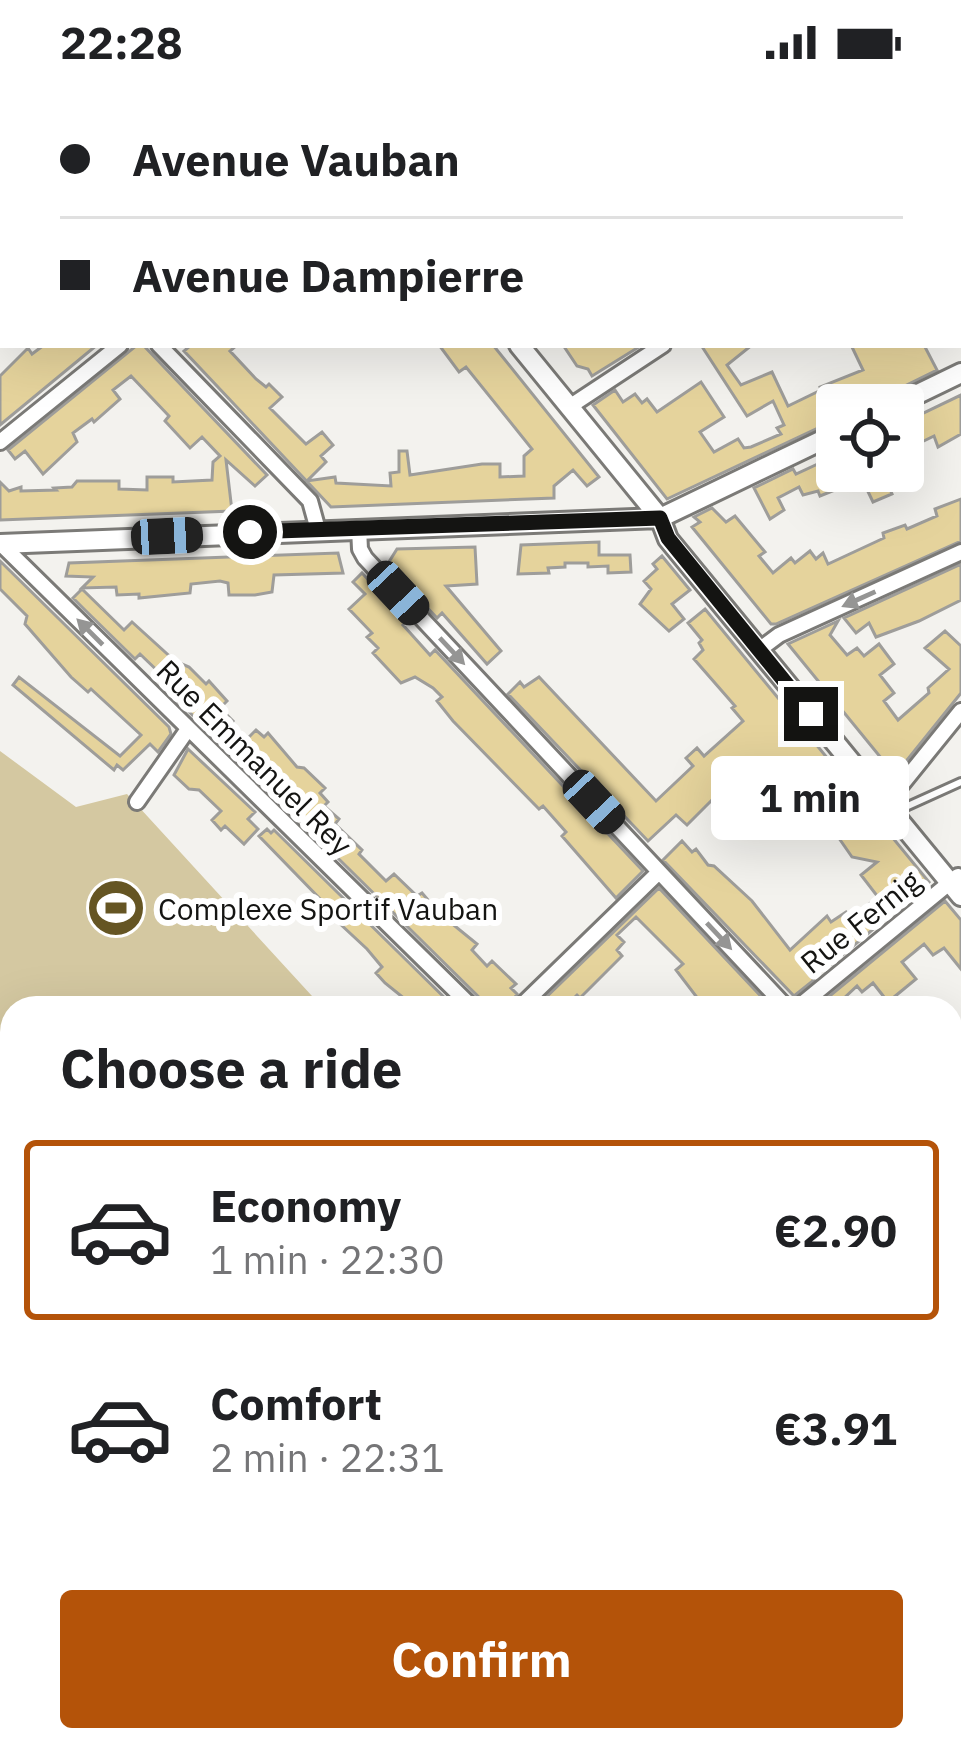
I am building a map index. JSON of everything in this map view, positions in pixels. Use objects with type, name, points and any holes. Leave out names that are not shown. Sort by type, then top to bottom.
[{"type":"street","points":[[0,442],[116,348]]},
{"type":"street","points":[[162,348],[310,502],[318,530]]},
{"type":"street","points":[[521,348],[676,532],[763,647],[957,884]]},
{"type":"street","points":[[569,407],[658,348]]},
{"type":"street","points":[[924,391],[961,373]]},
{"type":"street","points":[[0,544],[660,518],[816,443]]},
{"type":"street","points":[[359,528],[365,558],[776,996]]},
{"type":"street","name":"Rue Emmanuel Rey","points":[[0,544],[461,996]]},
{"type":"street","points":[[763,647],[961,552]]},
{"type":"street","points":[[892,804],[961,711]]},
{"type":"street","points":[[137,802],[188,729]]},
{"type":"street","points":[[531,996],[659,872]]},
{"type":"street","name":"Rue Fernig","points":[[812,996],[957,884]]},
{"type":"lane","points":[[892,804],[961,782]]},
{"type":"shaded area","name":"Complexe Sportif Vauban","points":[[0,751],[76,807],[127,794],[312,996],[0,996]]},
{"type":"building","points":[[28,348],[32,354],[40,348],[93,348],[0,425],[0,376]]},
{"type":"building","points":[[133,348],[146,348],[267,475],[255,486],[226,460],[232,511],[0,520],[0,482],[9,491],[21,487],[21,491],[56,490],[77,481],[119,481],[119,489],[147,490],[147,477],[173,477],[173,482],[212,480],[213,462],[220,456],[202,437],[190,448],[165,421],[169,416],[131,376],[113,390],[120,399],[73,433],[77,442],[43,474],[25,451],[15,459],[8,450]]},
{"type":"building","points":[[234,348],[230,351],[256,379],[282,397],[270,408],[306,444],[322,432],[333,445],[321,456],[326,462],[307,481],[335,477],[336,483],[391,486],[390,473],[399,472],[399,451],[407,451],[410,475],[500,464],[500,477],[524,476],[524,456],[532,449],[466,367],[459,372],[441,348],[495,348],[599,477],[587,486],[573,470],[554,486],[554,498],[331,507],[184,351]]},
{"type":"building","points":[[565,348],[637,348],[592,376],[588,369],[577,366]]},
{"type":"building","points":[[703,348],[748,348],[727,365],[741,385],[772,372],[788,406],[816,392],[816,429],[667,499],[593,405],[615,390],[623,402],[635,394],[642,403],[647,399],[657,412],[701,382],[724,417],[700,432],[714,452],[738,439],[744,448],[781,434],[777,428],[784,425],[773,401],[747,416]]},
{"type":"building","points":[[852,348],[926,348],[937,370],[909,384],[828,384],[863,370]]},
{"type":"building","points":[[961,395],[961,434],[938,447],[934,436],[924,441],[924,413]]},
{"type":"building","points":[[816,465],[816,492],[803,495],[799,487],[778,498],[784,510],[770,519],[754,488],[793,469],[796,474]]},
{"type":"building","points":[[868,492],[891,492],[892,494],[873,502]]},
{"type":"building","points":[[961,499],[961,541],[776,624],[771,624],[692,527],[700,522],[694,517],[712,508],[726,522],[735,516],[765,552],[759,556],[773,573],[791,558],[795,563],[810,551],[816,559],[823,553],[828,564],[884,538],[883,533],[937,516],[935,509]]},
{"type":"building","points":[[599,542],[599,555],[630,555],[631,572],[608,573],[608,566],[565,563],[565,567],[548,568],[549,573],[518,574],[521,545]]},
{"type":"building","points":[[475,547],[477,584],[446,586],[501,651],[487,664],[442,613],[437,618],[387,565],[397,549]]},
{"type":"building","points":[[338,553],[343,573],[274,575],[272,592],[255,595],[229,595],[228,583],[220,581],[191,584],[190,593],[139,598],[139,594],[117,595],[116,587],[82,588],[93,577],[66,576],[69,563]]},
{"type":"building","points":[[662,556],[690,590],[672,604],[684,619],[669,631],[640,604],[651,589],[644,581]]},
{"type":"building","points":[[0,561],[169,727],[171,734],[158,752],[150,744],[123,770],[117,765],[114,770],[13,685],[19,677],[120,756],[141,735],[71,677],[25,624],[27,616],[0,589]]},
{"type":"building","points":[[961,564],[961,600],[919,621],[876,637],[869,623],[856,633],[844,618]]},
{"type":"building","points":[[362,573],[407,621],[403,625],[430,655],[435,650],[643,871],[616,898],[562,836],[566,832],[543,806],[539,809],[453,721],[437,701],[442,697],[415,677],[401,683],[373,653],[378,648],[367,637],[372,633],[349,609],[365,594],[353,582]]},
{"type":"building","points":[[82,589],[124,630],[132,622],[175,661],[206,684],[209,681],[227,701],[220,708],[233,721],[230,724],[246,740],[256,730],[264,737],[268,733],[297,767],[325,788],[320,793],[328,802],[324,806],[362,850],[359,854],[386,881],[394,874],[417,896],[422,893],[477,944],[472,950],[487,966],[492,961],[516,984],[511,988],[516,996],[478,996],[280,801],[288,793],[272,772],[261,783],[162,685],[167,680],[140,654],[135,659],[73,598]]},
{"type":"building","points":[[705,609],[929,882],[832,964],[826,957],[806,971],[814,980],[794,996],[663,860],[682,841],[692,852],[696,849],[752,901],[790,950],[827,916],[831,922],[846,912],[851,919],[878,897],[861,875],[877,862],[852,857],[834,831],[841,825],[821,800],[800,782],[765,812],[761,808],[747,817],[724,788],[687,825],[676,815],[648,841],[508,694],[520,682],[524,687],[539,677],[656,801],[693,766],[686,758],[697,748],[704,756],[743,721],[694,659],[703,650],[702,640],[688,623]]},
{"type":"building","points":[[838,621],[830,635],[847,655],[857,648],[864,656],[879,644],[894,664],[880,675],[894,693],[884,701],[898,720],[949,669],[925,648],[945,631],[961,646],[961,693],[895,775],[788,644]]},
{"type":"building","points":[[188,749],[255,812],[248,819],[258,829],[244,844],[212,820],[221,811],[174,775]]},
{"type":"building","points":[[274,830],[443,996],[401,996],[385,983],[376,973],[382,967],[367,949],[259,836]]},
{"type":"building","points":[[659,888],[761,996],[696,996],[676,970],[683,964],[636,917],[617,935],[624,942],[617,950],[622,956],[582,996],[547,996]]},
{"type":"building","points":[[945,901],[961,920],[961,969],[944,948],[933,955],[924,944],[902,962],[916,979],[895,996],[883,996],[873,983],[862,992],[857,986],[846,996],[830,996]]},
{"type":"place","name":"Complexe Sportif Vauban","points":[[116,908]]},
{"type":"route","points":[[250,532],[660,518],[668,538],[811,714]]}]
